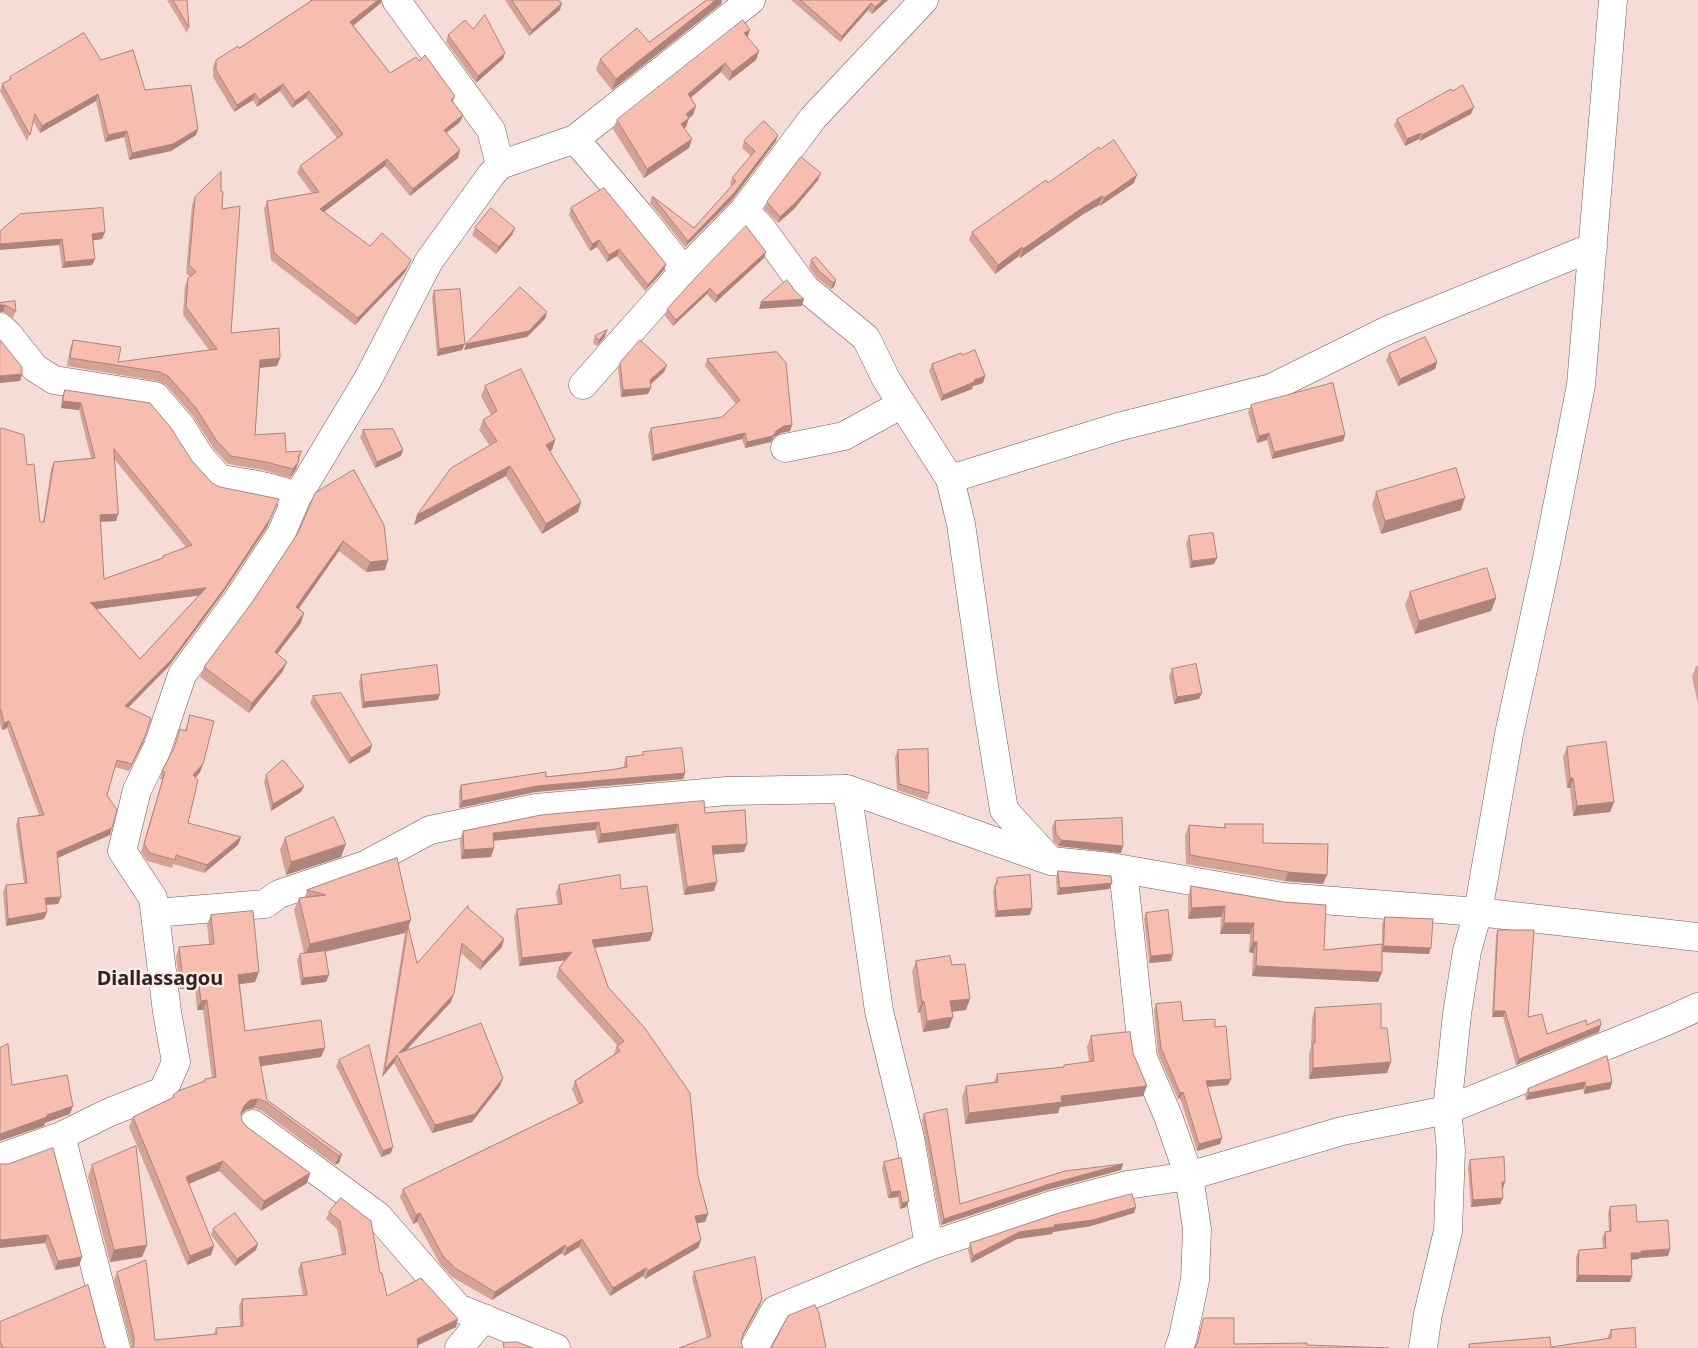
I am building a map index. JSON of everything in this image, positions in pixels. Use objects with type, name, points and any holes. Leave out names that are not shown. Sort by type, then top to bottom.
[{"type":"street","points":[[396,0],[491,130],[500,165]]},
{"type":"street","points":[[0,1158],[61,1136],[110,1112],[163,1091],[176,1062],[167,1012],[153,898],[122,851],[138,790],[157,749],[182,675],[236,602],[281,534],[297,498],[368,379],[429,261],[500,165],[575,139],[751,0]]},
{"type":"street","points":[[583,385],[684,271],[744,210],[814,118],[924,0]]},
{"type":"street","points":[[1423,1348],[1428,1314],[1448,1231],[1451,1150],[1447,1110],[1467,950],[1478,912],[1509,734],[1581,385],[1613,0]]},
{"type":"street","points":[[575,139],[684,271]]},
{"type":"street","points":[[744,210],[763,230],[806,288],[866,338],[886,379],[950,479],[961,524],[1004,810],[1051,861]]},
{"type":"street","points":[[950,479],[1118,427],[1271,388],[1388,330],[1593,247]]},
{"type":"street","points":[[0,327],[8,334],[35,368],[54,380],[155,396],[181,426],[201,458],[220,479],[252,483],[286,492],[297,498]]},
{"type":"street","points":[[785,448],[844,436],[902,404]]},
{"type":"street","points":[[155,913],[265,904],[278,894],[365,865],[430,830],[536,808],[727,791],[847,789],[1051,861],[1123,869],[1283,897],[1478,912],[1698,937]]},
{"type":"street","points":[[847,789],[879,1011],[910,1138],[929,1246]]},
{"type":"street","points":[[1123,869],[1143,1058],[1168,1116],[1188,1176],[1197,1229],[1195,1280],[1183,1338],[1179,1348]]},
{"type":"street","points":[[754,1348],[775,1310],[929,1246],[1052,1205],[1127,1185],[1188,1176],[1342,1131],[1447,1110],[1698,1007]]},
{"type":"street","points":[[253,1124],[378,1216],[458,1308],[556,1348]]},
{"type":"street","points":[[61,1136],[116,1348]]},
{"type":"street","points":[[459,1348],[484,1318]]},
{"type":"building","points":[[173,0],[187,0],[189,27]]},
{"type":"building","points":[[313,0],[378,0],[350,22],[390,73],[416,57],[419,61],[425,55],[455,96],[451,100],[463,115],[444,130],[460,150],[413,189],[387,159],[320,209],[370,246],[382,233],[411,260],[407,267],[358,318],[274,253],[267,201],[319,192],[300,166],[343,134],[309,91],[295,101],[283,84],[259,100],[255,93],[237,105],[216,70],[216,60],[238,46],[239,48]]},
{"type":"building","points":[[512,0],[558,0],[562,3],[532,30]]},
{"type":"building","points":[[707,0],[716,0],[616,79],[600,59],[637,28],[649,42]]},
{"type":"building","points":[[801,0],[883,0],[875,7],[871,3],[842,36]]},
{"type":"building","points":[[485,15],[505,53],[478,76],[448,35],[465,20],[473,29]]},
{"type":"building","points":[[743,20],[750,30],[744,33],[759,51],[732,72],[725,63],[688,94],[696,106],[686,114],[689,118],[681,124],[692,139],[647,169],[617,120]]},
{"type":"building","points":[[84,33],[101,60],[133,50],[145,90],[191,85],[198,129],[173,144],[132,153],[127,131],[108,135],[98,94],[42,126],[35,114],[30,135],[2,84],[11,79],[10,77]]},
{"type":"building","points":[[1463,85],[1474,107],[1422,135],[1421,133],[1407,139],[1397,119],[1451,89],[1452,91]]},
{"type":"building","points":[[764,121],[778,135],[734,193],[688,241],[652,196],[694,228],[736,181],[732,178],[755,151],[744,141]]},
{"type":"building","points":[[1114,140],[1137,175],[1104,198],[1102,196],[1085,206],[998,265],[972,232],[1046,180],[1048,183],[1099,147],[1100,149]]},
{"type":"building","points":[[801,157],[821,173],[780,217],[767,202]]},
{"type":"building","points":[[221,172],[222,209],[240,206],[231,333],[279,328],[280,358],[260,360],[255,435],[285,433],[286,452],[302,451],[298,456],[299,461],[293,469],[231,456],[216,440],[196,408],[169,377],[160,372],[70,358],[73,340],[121,347],[118,362],[217,349],[186,307],[188,278],[196,272],[189,265],[195,197]]},
{"type":"building","points":[[604,188],[666,264],[648,285],[619,249],[609,255],[599,240],[592,244],[571,208]]},
{"type":"building","points":[[103,208],[105,232],[92,234],[95,259],[65,262],[62,239],[0,244],[0,231],[20,214]]},
{"type":"building","points":[[491,208],[515,228],[499,247],[475,228]]},
{"type":"building","points":[[746,226],[766,252],[717,296],[710,288],[676,320],[667,309]]},
{"type":"building","points":[[816,257],[836,280],[833,283],[819,271],[811,260]]},
{"type":"building","points":[[787,280],[804,299],[761,302]]},
{"type":"building","points":[[520,287],[547,312],[529,331],[466,344]]},
{"type":"building","points":[[460,289],[465,344],[439,349],[434,291]]},
{"type":"building","points":[[15,301],[16,311],[5,305],[0,305],[0,303]]},
{"type":"building","points":[[607,330],[599,340],[595,336]]},
{"type":"building","points":[[1425,337],[1437,362],[1400,379],[1389,354]]},
{"type":"building","points":[[0,340],[22,367],[22,374],[0,376]]},
{"type":"building","points":[[640,340],[667,365],[650,380],[651,388],[623,390],[620,363]]},
{"type":"building","points":[[975,350],[985,376],[943,395],[932,364]]},
{"type":"building","points":[[777,352],[786,363],[792,425],[784,426],[776,431],[773,436],[747,442],[745,433],[654,455],[651,428],[722,417],[740,400],[707,359]]},
{"type":"building","points":[[521,369],[555,440],[546,445],[581,502],[546,524],[510,466],[417,515],[451,468],[497,441],[483,420],[497,411],[485,386]]},
{"type":"building","points":[[1333,383],[1345,435],[1274,452],[1269,433],[1259,436],[1251,405]]},
{"type":"building","points":[[65,390],[150,403],[171,428],[192,461],[212,483],[220,487],[279,499],[270,519],[226,586],[172,659],[125,706],[151,718],[132,764],[117,760],[107,795],[117,810],[112,828],[57,852],[61,897],[45,898],[47,912],[8,919],[6,885],[27,883],[18,818],[44,815],[9,721],[4,723],[0,710],[0,429],[24,435],[27,465],[34,464],[40,522],[44,522],[54,462],[95,458],[81,403],[63,401]],"holes":[[[114,449],[192,545],[163,556],[163,558],[104,579],[100,515],[118,514]],[[206,588],[140,659],[91,603]]]},
{"type":"building","points":[[393,429],[403,450],[377,462],[363,430]]},
{"type":"building","points":[[1456,468],[1465,498],[1385,521],[1376,492]]},
{"type":"building","points":[[354,470],[384,525],[388,560],[370,562],[343,541],[296,607],[304,613],[275,652],[287,662],[252,703],[204,667],[253,601],[298,533],[315,493]]},
{"type":"building","points":[[1213,533],[1217,558],[1192,561],[1189,536]]},
{"type":"building","points":[[1487,568],[1496,598],[1419,621],[1410,592]]},
{"type":"building","points":[[1196,664],[1202,693],[1177,697],[1172,669]]},
{"type":"building","points":[[437,665],[440,694],[364,702],[361,675]]},
{"type":"building","points":[[341,693],[372,745],[351,758],[313,696]]},
{"type":"building","points":[[190,715],[214,721],[203,764],[193,775],[198,780],[188,823],[241,837],[207,865],[176,855],[175,860],[150,853],[144,844],[165,772],[162,771],[174,748],[180,729],[186,731]]},
{"type":"building","points":[[1606,742],[1614,802],[1577,806],[1573,778],[1570,778],[1567,747]]},
{"type":"building","points":[[682,748],[685,773],[537,786],[462,801],[461,785],[546,772],[546,777],[610,770],[627,767],[626,757],[643,755],[643,752]]},
{"type":"building","points":[[928,749],[929,793],[899,784],[898,750]]},
{"type":"building","points":[[283,760],[304,786],[273,804],[266,775]]},
{"type":"building","points":[[704,801],[705,813],[745,810],[747,844],[712,846],[717,882],[687,887],[678,824],[601,834],[599,822],[493,833],[494,848],[464,850],[463,831],[541,815]]},
{"type":"building","points":[[334,817],[346,844],[291,862],[285,838]]},
{"type":"building","points":[[1122,818],[1123,846],[1061,840],[1056,834],[1055,821]]},
{"type":"building","points":[[1225,824],[1263,824],[1263,843],[1328,844],[1327,875],[1288,872],[1190,855],[1189,825],[1225,828]]},
{"type":"building","points":[[397,858],[411,920],[310,944],[299,898],[326,895],[307,890]]},
{"type":"building","points":[[1058,871],[1111,876],[1112,883],[1060,888]]},
{"type":"building","points":[[620,875],[621,889],[647,886],[653,932],[592,940],[608,987],[644,1027],[690,1093],[698,1176],[708,1214],[695,1216],[701,1240],[648,1271],[646,1268],[613,1288],[582,1239],[567,1248],[565,1245],[495,1292],[455,1268],[443,1256],[420,1213],[416,1215],[403,1189],[583,1102],[575,1081],[620,1051],[617,1046],[624,1041],[559,968],[572,952],[522,958],[517,909],[562,904],[559,885]]},
{"type":"building","points":[[1030,875],[1032,908],[997,911],[995,885],[997,884],[997,878]]},
{"type":"building","points":[[1191,886],[1284,902],[1326,905],[1324,950],[1382,944],[1382,972],[1256,966],[1257,942],[1253,942],[1254,923],[1224,923],[1225,906],[1192,908]]},
{"type":"building","points":[[468,906],[504,939],[483,962],[462,943],[454,994],[399,1053],[481,1023],[503,1078],[475,1114],[435,1125],[397,1055],[385,1069],[408,926],[417,963]]},
{"type":"building","points":[[1168,910],[1173,954],[1151,956],[1146,913]]},
{"type":"building","points":[[253,911],[259,972],[238,975],[245,1031],[321,1020],[325,1048],[259,1057],[267,1100],[342,1154],[339,1156],[266,1102],[258,1099],[250,1100],[244,1106],[241,1113],[242,1121],[247,1127],[310,1173],[264,1201],[223,1161],[186,1177],[214,1246],[190,1256],[133,1117],[174,1097],[173,1095],[178,1091],[205,1081],[205,1079],[216,1077],[207,1000],[201,1001],[198,978],[183,980],[179,947],[214,944],[211,915]]},
{"type":"building","points":[[1385,917],[1433,919],[1431,948],[1384,946]]},
{"type":"building","points":[[1498,930],[1534,930],[1528,1017],[1542,1014],[1547,1034],[1586,1020],[1587,1025],[1600,1019],[1601,1025],[1519,1059],[1505,1011],[1494,1011]]},
{"type":"building","points":[[325,951],[329,975],[303,978],[300,954]]},
{"type":"building","points":[[950,956],[952,965],[965,964],[970,999],[950,1001],[953,1017],[927,1021],[916,961]]},
{"type":"building","points":[[1181,1002],[1183,1021],[1215,1019],[1215,1027],[1226,1026],[1231,1079],[1206,1081],[1222,1138],[1199,1144],[1183,1092],[1180,1093],[1161,1048],[1156,1004]]},
{"type":"building","points":[[1381,1004],[1381,1028],[1387,1028],[1391,1062],[1313,1068],[1315,1008]]},
{"type":"building","points":[[1130,1032],[1133,1053],[1147,1086],[1061,1096],[1062,1102],[969,1113],[966,1086],[998,1082],[997,1074],[1064,1067],[1064,1065],[1094,1061],[1091,1036]]},
{"type":"building","points":[[8,1044],[12,1085],[67,1075],[73,1106],[0,1134],[0,1048]]},
{"type":"building","points":[[369,1045],[393,1147],[383,1151],[339,1060]]},
{"type":"building","points":[[1607,1056],[1612,1082],[1586,1087],[1585,1082],[1529,1093],[1528,1089]]},
{"type":"building","points":[[947,1109],[960,1204],[1065,1171],[1123,1164],[1049,1184],[944,1219],[924,1114]]},
{"type":"building","points":[[136,1146],[147,1245],[114,1250],[92,1165]]},
{"type":"building","points":[[53,1148],[82,1257],[58,1261],[48,1235],[0,1240],[0,1164],[8,1164]]},
{"type":"building","points":[[1504,1157],[1505,1182],[1502,1182],[1503,1198],[1473,1200],[1470,1160]]},
{"type":"building","points":[[901,1158],[909,1201],[902,1203],[900,1191],[891,1192],[884,1162]]},
{"type":"building","points":[[1132,1194],[1136,1207],[1093,1220],[1019,1232],[973,1256],[970,1243],[1059,1213]]},
{"type":"building","points":[[341,1198],[371,1221],[380,1273],[382,1273],[387,1296],[421,1278],[458,1319],[417,1339],[418,1348],[132,1348],[134,1337],[117,1272],[146,1260],[155,1340],[217,1334],[216,1328],[243,1326],[242,1299],[307,1295],[301,1263],[346,1254],[340,1221],[329,1212]]},
{"type":"building","points":[[1636,1205],[1637,1222],[1668,1220],[1670,1249],[1631,1253],[1632,1276],[1578,1275],[1579,1250],[1606,1248],[1605,1232],[1611,1231],[1610,1207]]},
{"type":"building","points":[[235,1213],[258,1244],[237,1259],[213,1229]]},
{"type":"building","points":[[755,1257],[762,1299],[743,1334],[741,1342],[743,1348],[679,1348],[711,1336],[694,1272]]},
{"type":"building","points":[[88,1285],[106,1348],[3,1348],[0,1341],[0,1322]]},
{"type":"building","points":[[815,1305],[819,1313],[826,1348],[771,1348],[788,1316]]},
{"type":"building","points":[[1204,1318],[1234,1318],[1234,1344],[1307,1343],[1307,1345],[1389,1348],[1194,1348],[1197,1344]]},
{"type":"building","points":[[1635,1328],[1636,1348],[1470,1348],[1469,1344],[1550,1337],[1551,1347],[1611,1338],[1611,1330]]},
{"type":"building","points":[[517,1342],[533,1348],[504,1348],[503,1343]]},
{"type":"district","name":"Diallassagou","points":[[160,979]]}]
